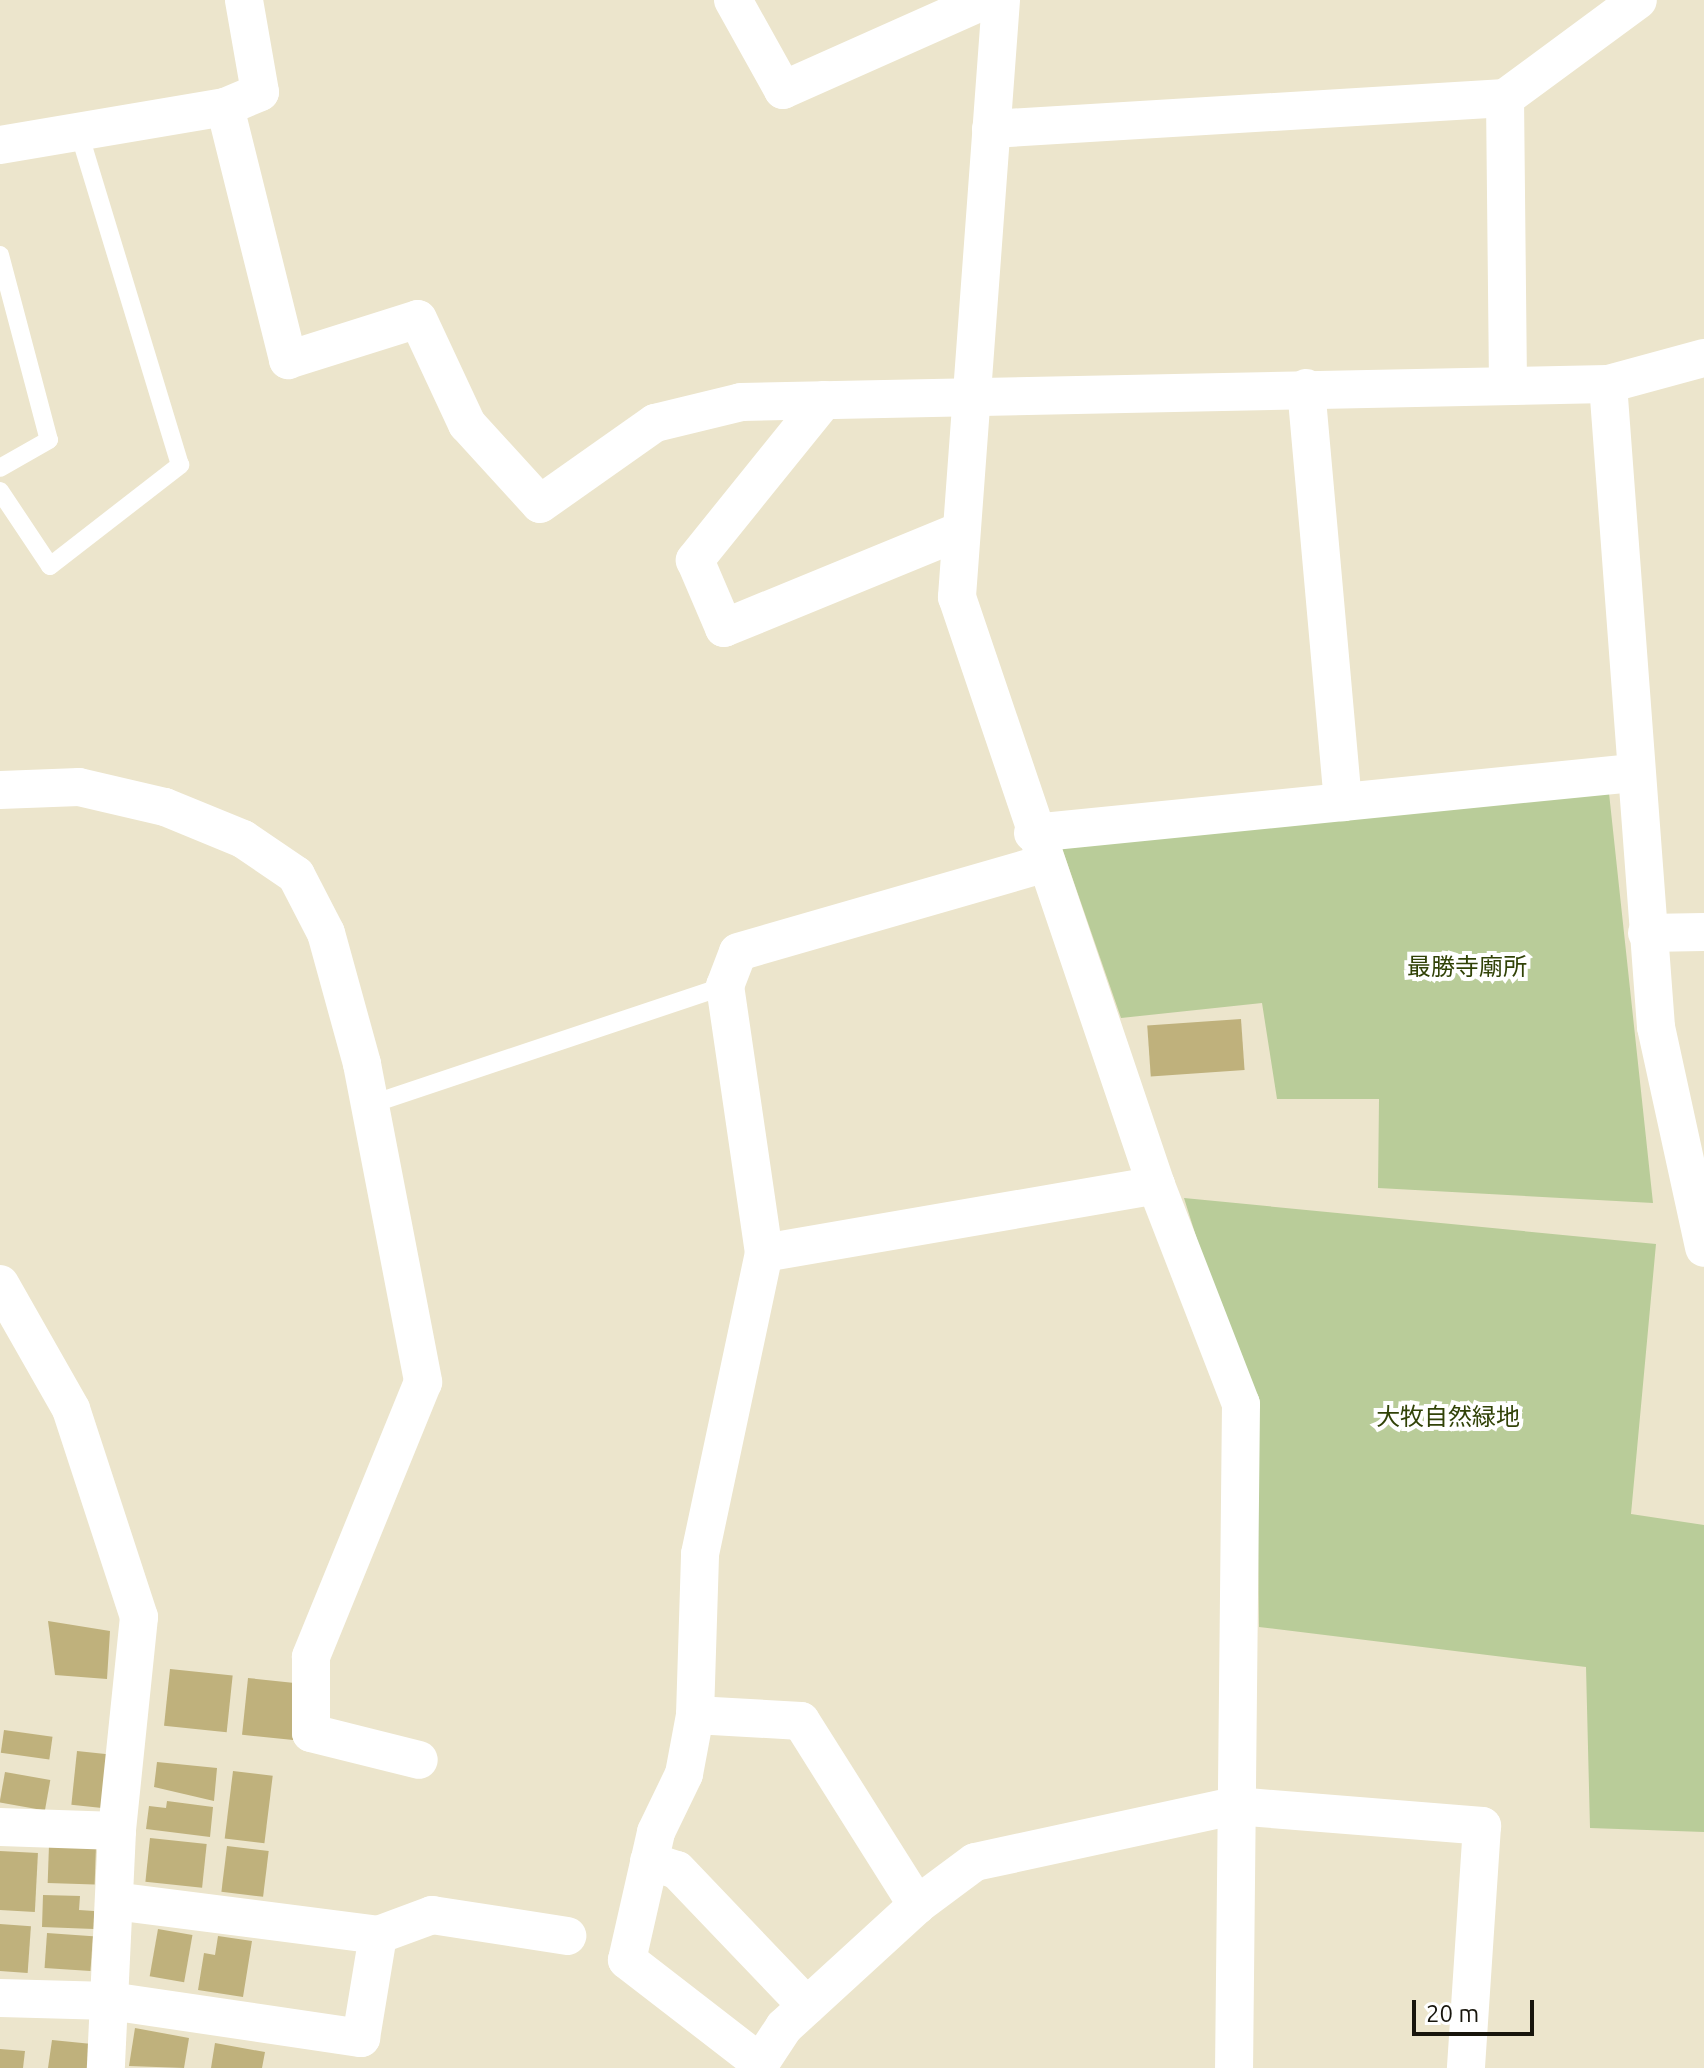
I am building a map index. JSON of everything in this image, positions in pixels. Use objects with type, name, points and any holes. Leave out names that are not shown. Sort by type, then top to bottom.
[{"type":"street","points":[[0,145],[225,107],[260,92],[244,0]]},
{"type":"street","points":[[733,0],[783,90],[985,0]]},
{"type":"street","points":[[1001,0],[969,398],[957,597],[1038,848],[1156,1185],[1241,1404],[1234,2068]]},
{"type":"street","points":[[991,129],[1505,98],[1638,0]]},
{"type":"street","points":[[1505,98],[1508,382]]},
{"type":"street","points":[[225,107],[288,360],[418,319],[467,424],[540,504],[655,423],[741,402],[1508,382],[1608,384],[1704,358]]},
{"type":"street","points":[[1608,384],[1633,773],[1656,1027],[1704,1248]]},
{"type":"street","points":[[1306,388],[1343,802]]},
{"type":"street","points":[[824,400],[695,560],[724,628],[961,531]]},
{"type":"street","points":[[1466,2068],[1482,1826],[1235,1806],[975,1862],[917,1905],[807,2006],[758,2065],[627,1960],[649,1861],[684,1774],[695,1715],[700,1554],[764,1253],[725,986],[738,952],[1038,848],[1343,802],[1633,773]]},
{"type":"street","points":[[0,790],[79,787],[165,807],[243,839],[296,875],[326,933],[369,1105],[423,1382],[311,1657],[311,1733],[419,1760]]},
{"type":"street","points":[[1647,933],[1704,932]]},
{"type":"street","points":[[764,1253],[1156,1185]]},
{"type":"street","points":[[0,1284],[71,1409],[139,1617],[117,1831],[106,2068]]},
{"type":"street","points":[[695,1715],[801,1721],[917,1905]]},
{"type":"street","points":[[0,1827],[117,1831]]},
{"type":"street","points":[[649,1861],[677,1870],[807,2006]]},
{"type":"street","points":[[114,1901],[378,1935],[432,1915],[567,1936]]},
{"type":"street","points":[[0,1998],[110,2001],[361,2038],[378,1935]]},
{"type":"lane","points":[[0,491],[50,566],[180,465],[79,132]]},
{"type":"lane","points":[[0,255],[49,440],[0,468]]},
{"type":"lane","points":[[369,1105],[725,986]]},
{"type":"green space","name":"最勝寺廟所","points":[[1609,793],[1653,1203],[1378,1188],[1379,1099],[1277,1099],[1262,1003],[1121,1018],[1062,848]]},
{"type":"green space","name":"大牧自然緑地","points":[[1184,1198],[1656,1244],[1631,1514],[1704,1525],[1704,1832],[1590,1828],[1586,1667],[1259,1627],[1257,1431]]},
{"type":"building","points":[[1241,1019],[1245,1070],[1151,1076],[1147,1026]]},
{"type":"building","points":[[48,1621],[110,1631],[107,1679],[55,1675]]},
{"type":"building","points":[[170,1669],[233,1676],[227,1732],[164,1726]]},
{"type":"building","points":[[248,1678],[302,1684],[296,1740],[242,1735]]},
{"type":"building","points":[[4,1730],[53,1737],[49,1760],[1,1753]]},
{"type":"building","points":[[77,1751],[115,1755],[109,1809],[71,1805]]},
{"type":"building","points":[[157,1762],[217,1768],[214,1801],[154,1787]]},
{"type":"building","points":[[233,1771],[273,1776],[264,1843],[225,1838]]},
{"type":"building","points":[[5,1772],[50,1780],[45,1811],[0,1803]]},
{"type":"building","points":[[167,1801],[213,1807],[210,1837],[146,1829],[149,1806],[166,1808]]},
{"type":"building","points":[[150,1838],[207,1844],[202,1888],[145,1882]]},
{"type":"building","points":[[49,1845],[96,1847],[95,1885],[48,1883]]},
{"type":"building","points":[[227,1846],[269,1851],[263,1897],[221,1892]]},
{"type":"building","points":[[0,1851],[38,1853],[35,1912],[0,1910]]},
{"type":"building","points":[[43,1895],[80,1896],[79,1910],[94,1911],[94,1929],[42,1927]]},
{"type":"building","points":[[0,1924],[31,1926],[28,1973],[0,1971]]},
{"type":"building","points":[[158,1929],[192,1935],[184,1982],[150,1976]]},
{"type":"building","points":[[47,1933],[93,1936],[90,1971],[45,1968]]},
{"type":"building","points":[[218,1936],[252,1941],[243,1997],[198,1990],[204,1953],[215,1955]]},
{"type":"building","points":[[135,2028],[189,2038],[184,2068],[129,2066]]},
{"type":"building","points":[[52,2040],[92,2044],[89,2068],[48,2068]]},
{"type":"building","points":[[215,2043],[265,2052],[262,2068],[211,2068]]},
{"type":"building","points":[[0,2049],[25,2051],[23,2068],[0,2068]]}]
